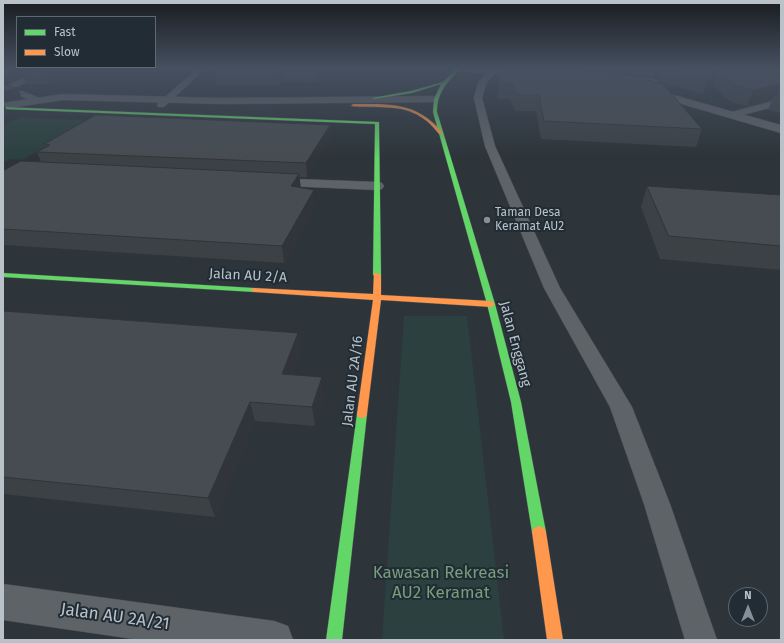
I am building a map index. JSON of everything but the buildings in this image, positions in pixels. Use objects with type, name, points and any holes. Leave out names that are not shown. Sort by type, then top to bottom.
[{"type":"street","points":[[351,103],[374,99]]},
{"type":"street","points":[[675,99],[781,129]]},
{"type":"street","points":[[3,107],[37,105],[48,106],[75,102],[163,103],[226,107],[434,101]]},
{"type":"street","name":"Jalan Enggang","points":[[434,101],[433,112],[441,133],[491,304],[516,402],[536,513],[555,640]]},
{"type":"street","points":[[351,103],[408,110],[421,115],[441,133]]},
{"type":"street","name":"Jalan AU 2A/16","points":[[37,105],[377,123],[377,298],[334,640]]},
{"type":"street","points":[[258,181],[377,186]]},
{"type":"street","name":"Jalan AU 2/A","points":[[3,275],[491,304]]},
{"type":"street","name":"Jalan AU 2A/21","points":[[3,602],[274,640]]},
{"type":"lane","points":[[28,99],[37,105]]},
{"type":"lane","points":[[163,103],[167,99]]},
{"type":"lane","points":[[478,99],[490,146],[552,288],[621,407],[657,504],[701,640]]},
{"type":"lane","points":[[731,115],[781,102]]},
{"type":"lane","points":[[747,120],[781,110]]},
{"type":"green space","points":[[21,117],[92,121],[22,160],[10,159],[3,163],[3,126]]},
{"type":"green space","name":"Kawasan Rekreasi AU2 Keramat","points":[[404,316],[467,316],[504,640],[382,640]]},
{"type":"traffic: fast","points":[[436,99],[435,112],[491,304],[516,402],[539,532]]},
{"type":"traffic: fast","points":[[3,108],[377,123],[377,275]]},
{"type":"traffic: fast","points":[[3,275],[254,290]]},
{"type":"traffic: fast","points":[[334,640],[362,414]]},
{"type":"traffic: slow","points":[[353,105],[405,108],[426,118],[441,133]]},
{"type":"traffic: slow","points":[[362,414],[377,298],[377,275]]},
{"type":"traffic: slow","points":[[254,290],[491,304]]},
{"type":"traffic: slow","points":[[539,532],[555,640]]},
{"type":"place","name":"Taman Desa Keramat AU2","points":[[487,220]]}]
